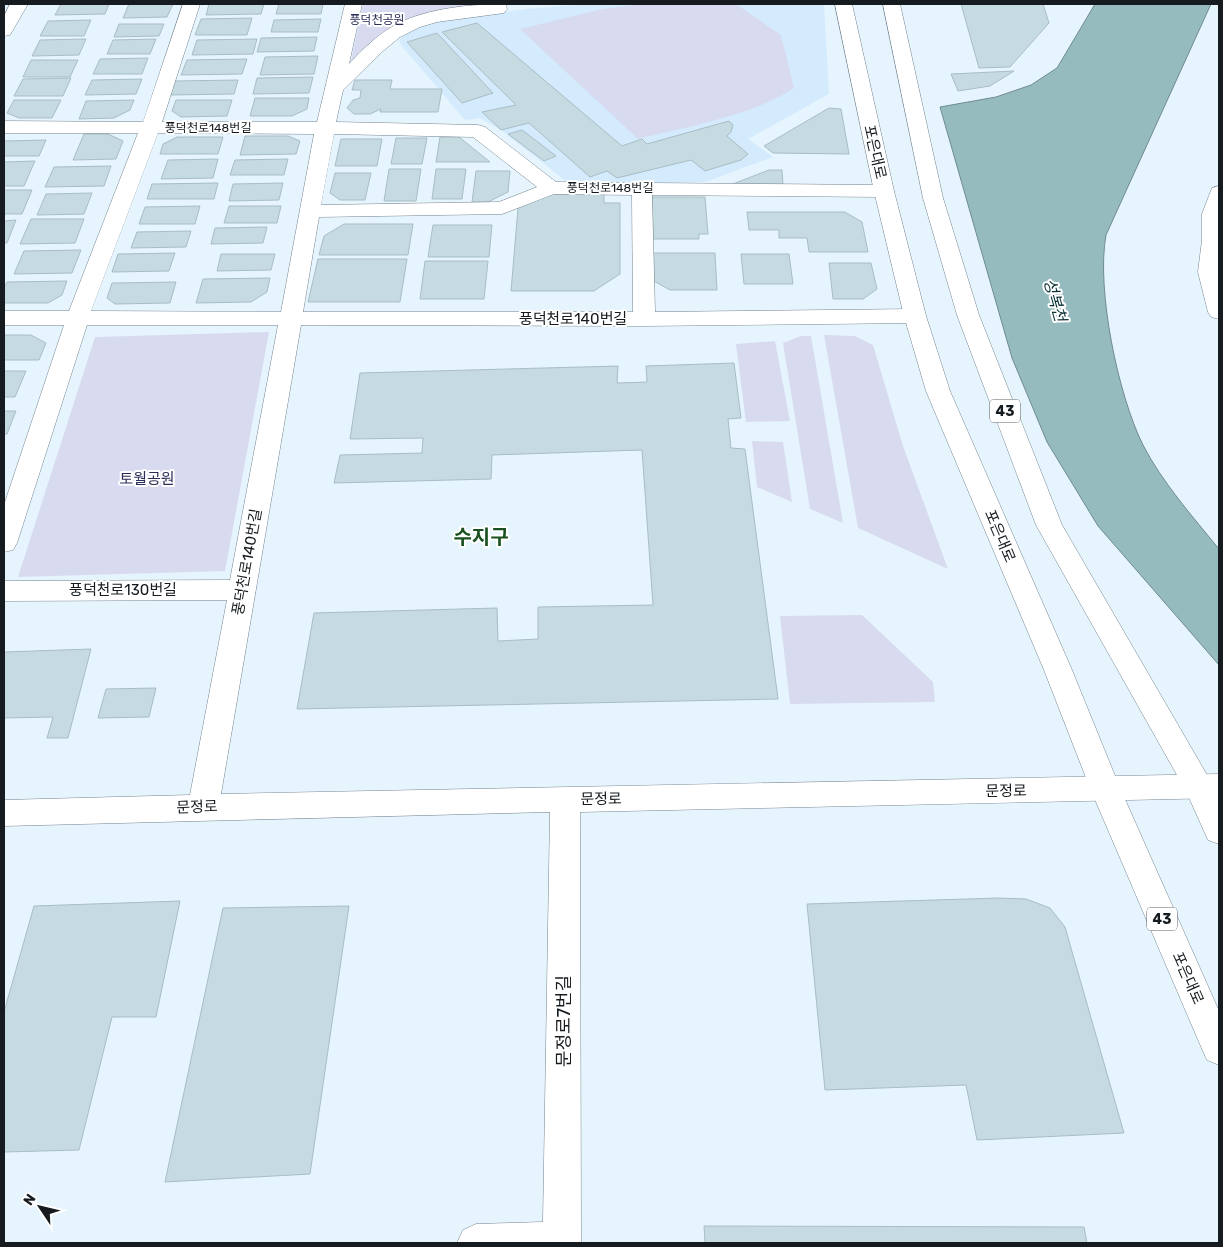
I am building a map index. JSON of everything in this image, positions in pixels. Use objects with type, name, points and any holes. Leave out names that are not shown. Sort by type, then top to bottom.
[{"type":"street","points":[[4,31],[19,4]]},
{"type":"street","name":"풍덕천로148번길","points":[[150,128],[191,4]]},
{"type":"street","points":[[325,128],[353,4]]},
{"type":"street","points":[[335,86],[401,30],[416,22],[498,9],[498,4]]},
{"type":"street","name":"포은대로","points":[[843,4],[884,191],[915,316],[938,392],[1058,670],[1105,788],[1219,1049]]},
{"type":"street","name":"43","points":[[891,4],[933,198],[968,315],[1049,526],[1209,786],[1219,831]]},
{"type":"street","name":"풍덕천로148번길","points":[[4,127],[325,128],[478,131],[551,188],[642,187],[884,191]]},
{"type":"street","points":[[4,543],[78,317],[150,128]]},
{"type":"street","name":"풍덕천로140번길","points":[[204,807],[325,128]]},
{"type":"street","name":"풍덕천로140번길","points":[[642,187],[644,319]]},
{"type":"street","points":[[310,210],[502,208],[551,188]]},
{"type":"street","points":[[1219,192],[1212,214],[1213,240],[1209,272],[1219,312]]},
{"type":"street","name":"풍덕천로140번길","points":[[4,318],[644,319],[915,316]]},
{"type":"street","name":"풍덕천로130번길","points":[[4,590],[242,590]]},
{"type":"street","name":"문정로","points":[[4,813],[204,807],[1209,786]]},
{"type":"street","name":"문정로7번길","points":[[562,1242],[566,799]]},
{"type":"street","points":[[476,1243],[562,1242]]},
{"type":"shaded area","points":[[587,4],[824,4],[829,94],[748,139],[773,157],[705,182],[571,185],[501,130],[480,118],[465,120],[401,45],[399,40],[407,32],[436,22],[526,9]]},
{"type":"green space","name":"풍덕천공원","points":[[363,4],[480,4],[479,7],[441,13],[350,66]]},
{"type":"green space","points":[[642,4],[736,4],[781,35],[794,88],[760,106],[740,113],[638,139],[520,29],[602,9]]},
{"type":"green space","name":"토월공원","points":[[269,332],[225,571],[18,577],[95,337]]},
{"type":"green space","points":[[824,335],[855,336],[873,345],[903,446],[948,569],[858,528]]},
{"type":"green space","points":[[801,336],[811,336],[843,523],[810,509],[783,343]]},
{"type":"green space","points":[[775,341],[790,421],[746,422],[736,344]]},
{"type":"green space","points":[[752,441],[783,442],[792,502],[757,487]]},
{"type":"green space","points":[[862,615],[933,682],[935,702],[790,704],[780,616]]},
{"type":"water","name":"성복천","points":[[1095,4],[1211,4],[1106,235],[1104,284],[1111,342],[1118,371],[1125,399],[1143,445],[1178,499],[1219,549],[1219,665],[1098,526],[1047,442],[1012,358],[940,107],[996,97],[1031,85],[1057,68]]},
{"type":"building","points":[[61,4],[109,4],[105,14],[55,15]]},
{"type":"building","points":[[129,4],[173,4],[167,17],[123,18]]},
{"type":"building","points":[[209,4],[264,4],[261,14],[206,15]]},
{"type":"building","points":[[279,4],[323,4],[321,14],[276,14]]},
{"type":"building","points":[[961,4],[1043,4],[1049,23],[1010,67],[979,68]]},
{"type":"building","points":[[252,18],[247,35],[195,35],[201,19]]},
{"type":"building","points":[[321,19],[318,32],[271,32],[274,20]]},
{"type":"building","points":[[91,20],[84,36],[40,36],[48,21]]},
{"type":"building","points":[[477,23],[622,146],[642,139],[647,144],[729,121],[733,125],[731,132],[727,136],[748,154],[741,160],[705,171],[691,160],[617,178],[607,171],[590,177],[529,123],[501,130],[482,112],[516,105],[442,32]]},
{"type":"building","points":[[119,24],[164,24],[159,36],[114,37]]},
{"type":"building","points":[[437,33],[493,93],[462,103],[407,42]]},
{"type":"building","points":[[317,37],[314,51],[257,52],[261,38]]},
{"type":"building","points":[[86,39],[79,55],[32,56],[40,40]]},
{"type":"building","points":[[156,39],[150,54],[107,54],[113,40]]},
{"type":"building","points":[[257,39],[253,54],[192,55],[197,40]]},
{"type":"building","points":[[318,56],[314,74],[260,75],[265,57]]},
{"type":"building","points":[[148,58],[142,74],[93,74],[100,59]]},
{"type":"building","points":[[247,59],[242,74],[181,75],[187,60]]},
{"type":"building","points":[[31,60],[78,60],[70,77],[23,77]]},
{"type":"building","points":[[1014,71],[990,86],[958,91],[951,74]]},
{"type":"building","points":[[313,77],[309,93],[253,94],[257,78]]},
{"type":"building","points":[[71,78],[63,96],[14,96],[23,79]]},
{"type":"building","points":[[142,79],[136,94],[85,95],[92,80]]},
{"type":"building","points":[[238,80],[234,94],[170,95],[175,81]]},
{"type":"building","points":[[355,80],[392,80],[390,89],[442,89],[438,112],[380,112],[381,109],[370,114],[354,114],[347,108],[353,100],[360,98],[361,90],[352,90]]},
{"type":"building","points":[[255,98],[309,98],[307,109],[292,116],[250,116]]},
{"type":"building","points":[[14,100],[61,100],[52,118],[19,118],[7,113]]},
{"type":"building","points":[[134,100],[130,110],[114,118],[79,119],[86,101]]},
{"type":"building","points":[[176,100],[232,100],[227,116],[181,117],[172,111]]},
{"type":"building","points":[[829,108],[841,109],[849,154],[773,153],[764,146]]},
{"type":"building","points":[[522,130],[556,156],[544,161],[508,134]]},
{"type":"building","points":[[84,134],[108,134],[123,141],[116,159],[73,160]]},
{"type":"building","points":[[245,136],[288,136],[300,141],[296,154],[240,155]]},
{"type":"building","points":[[177,137],[223,137],[218,154],[160,154],[163,144]]},
{"type":"building","points":[[440,137],[459,137],[490,162],[436,162]]},
{"type":"building","points":[[396,138],[427,138],[422,164],[391,164]]},
{"type":"building","points":[[341,139],[382,139],[377,166],[335,166]]},
{"type":"building","points":[[46,140],[39,156],[4,156],[4,141]]},
{"type":"building","points":[[218,159],[213,178],[161,179],[168,160]]},
{"type":"building","points":[[288,159],[284,175],[230,175],[235,160]]},
{"type":"building","points":[[35,161],[24,186],[4,186],[4,162]]},
{"type":"building","points":[[111,166],[104,186],[45,187],[54,167]]},
{"type":"building","points":[[389,169],[421,169],[416,201],[384,201]]},
{"type":"building","points":[[436,169],[466,169],[462,199],[432,199]]},
{"type":"building","points":[[769,170],[782,170],[783,185],[725,187]]},
{"type":"building","points":[[476,171],[510,171],[508,192],[488,202],[472,202]]},
{"type":"building","points":[[335,173],[371,173],[365,200],[340,200],[330,193]]},
{"type":"building","points":[[218,183],[214,199],[147,199],[152,184]]},
{"type":"building","points":[[283,183],[279,200],[229,201],[233,184]]},
{"type":"building","points":[[4,190],[32,190],[22,214],[4,214]]},
{"type":"building","points":[[92,193],[84,214],[37,215],[46,194]]},
{"type":"building","points":[[544,193],[604,193],[604,203],[620,203],[620,274],[594,291],[511,291],[518,208]]},
{"type":"building","points":[[652,197],[705,197],[708,234],[699,234],[699,239],[653,239]]},
{"type":"building","points":[[200,206],[195,224],[139,224],[145,207]]},
{"type":"building","points":[[229,206],[281,206],[277,223],[224,223]]},
{"type":"building","points":[[747,212],[845,212],[862,222],[868,252],[809,252],[807,238],[779,238],[779,230],[749,230]]},
{"type":"building","points":[[31,219],[84,219],[75,243],[20,244]]},
{"type":"building","points":[[16,220],[7,243],[4,243],[4,221]]},
{"type":"building","points":[[344,224],[413,224],[408,255],[319,255],[324,236]]},
{"type":"building","points":[[433,225],[492,225],[489,257],[428,257]]},
{"type":"building","points":[[267,227],[263,243],[211,244],[215,228]]},
{"type":"building","points":[[191,231],[186,247],[131,248],[137,232]]},
{"type":"building","points":[[81,250],[72,273],[14,274],[24,251]]},
{"type":"building","points":[[175,253],[169,271],[112,272],[118,254]]},
{"type":"building","points":[[651,253],[715,253],[717,290],[670,290],[652,280]]},
{"type":"building","points":[[221,254],[275,254],[271,270],[217,271]]},
{"type":"building","points":[[741,254],[789,254],[793,284],[744,284]]},
{"type":"building","points":[[318,259],[407,259],[400,302],[308,302]]},
{"type":"building","points":[[425,261],[488,261],[484,299],[420,299]]},
{"type":"building","points":[[829,263],[871,263],[877,289],[863,299],[833,299]]},
{"type":"building","points":[[270,278],[267,292],[251,302],[196,303],[203,279]]},
{"type":"building","points":[[67,281],[62,295],[48,303],[4,303],[4,288],[7,282]]},
{"type":"building","points":[[176,282],[170,303],[115,304],[107,298],[112,283]]},
{"type":"building","points":[[4,335],[31,335],[46,343],[39,360],[4,360]]},
{"type":"building","points":[[734,363],[741,418],[728,419],[731,448],[745,449],[778,699],[297,709],[314,613],[497,608],[498,641],[538,639],[538,607],[653,605],[642,450],[492,455],[491,479],[334,483],[340,455],[422,453],[423,438],[350,439],[360,373],[618,366],[617,383],[647,382],[646,366]]},
{"type":"building","points":[[4,371],[26,371],[15,397],[4,397]]},
{"type":"building","points":[[4,411],[16,411],[7,434],[4,434]]},
{"type":"building","points":[[91,649],[68,738],[47,738],[53,717],[4,718],[4,652]]},
{"type":"building","points":[[156,688],[149,717],[98,718],[106,689]]},
{"type":"building","points":[[998,898],[1026,899],[1050,908],[1065,927],[1124,1133],[977,1140],[966,1085],[825,1090],[807,904]]},
{"type":"building","points":[[180,901],[156,1017],[112,1017],[79,1150],[4,1152],[4,1012],[34,906]]},
{"type":"building","points":[[349,906],[310,1174],[165,1182],[223,908]]},
{"type":"building","points":[[704,1226],[1084,1227],[1087,1243],[705,1243]]},
{"type":"district","name":"수지구","points":[[481,537]]}]
